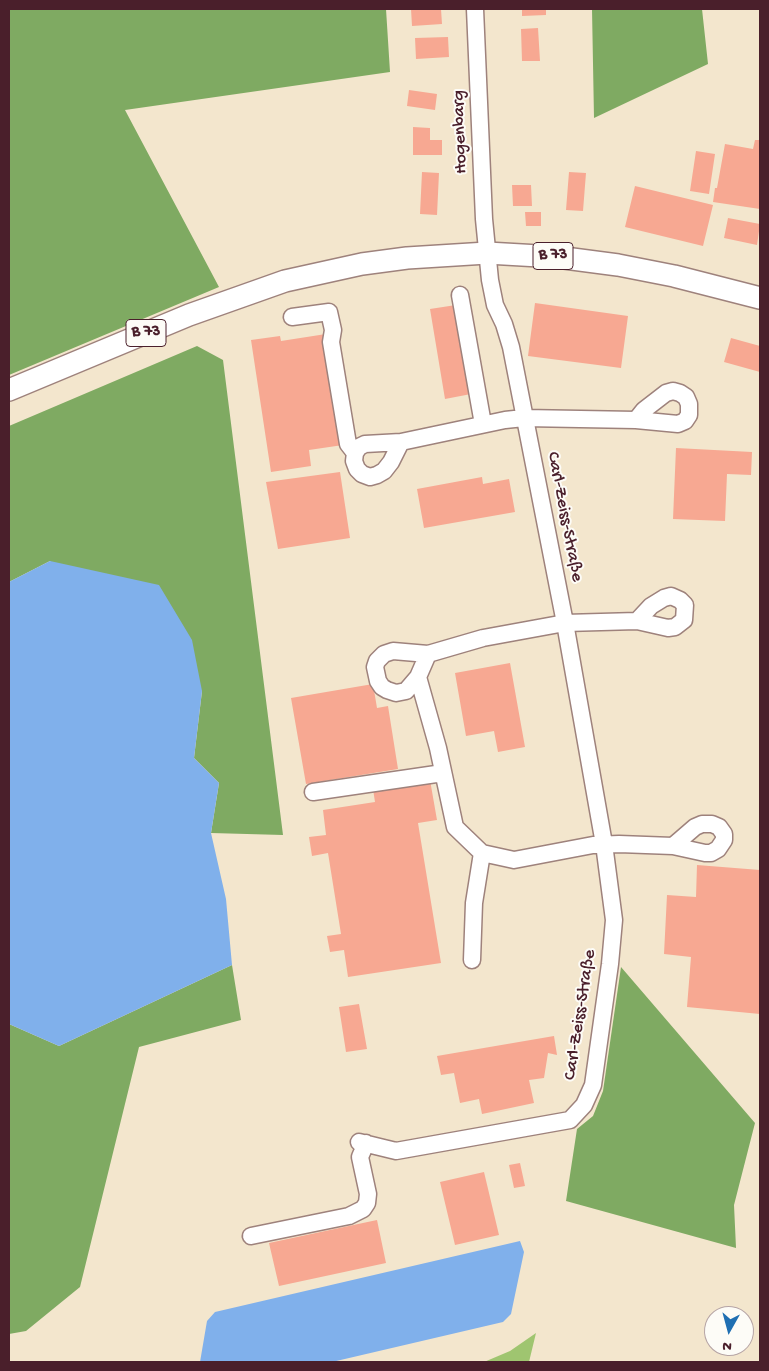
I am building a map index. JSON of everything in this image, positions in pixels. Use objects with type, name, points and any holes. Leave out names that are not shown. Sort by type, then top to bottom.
[{"type":"main road","name":"B 73","points":[[9,390],[189,315],[285,280],[362,264],[487,253],[557,257],[618,265],[700,282],[760,298]]},
{"type":"street","name":"Hogenbarg","points":[[476,9],[487,253]]},
{"type":"street","name":"Carl-Zeiss-Straße","points":[[251,1236],[349,1216],[362,1209],[367,1203],[368,1194],[360,1157],[363,1142],[396,1151],[570,1120],[584,1105],[593,1085],[613,936],[612,903],[604,844],[565,623],[511,347],[494,300],[487,253]]},
{"type":"street","points":[[460,295],[483,424]]},
{"type":"street","points":[[292,317],[329,312],[333,330],[331,342],[348,444],[355,453]]},
{"type":"street","points":[[401,442],[384,471],[370,477],[362,474],[357,469],[354,461],[355,453],[359,447],[365,444],[401,442],[483,424],[524,418],[636,420]]},
{"type":"street","points":[[428,654],[418,677],[406,691],[396,693],[382,687],[376,675],[377,661],[384,654],[393,651],[428,654],[483,638],[565,623],[637,621]]},
{"type":"street","points":[[418,677],[438,748],[455,827],[482,853],[514,860],[604,844],[673,846]]},
{"type":"street","points":[[313,792],[443,773]]},
{"type":"street","points":[[472,960],[474,904],[482,853]]},
{"type":"green space","points":[[9,9],[386,9],[390,72],[125,110],[219,287],[9,375]]},
{"type":"green space","points":[[592,9],[702,9],[708,64],[594,118]]},
{"type":"green space","points":[[197,346],[223,360],[283,835],[211,833],[219,783],[194,758],[202,691],[50,561],[9,582],[9,426]]},
{"type":"green space","points":[[232,965],[241,1020],[139,1047],[80,1287],[26,1331],[9,1334],[9,1024],[59,1046]]},
{"type":"green space","points":[[621,967],[755,1123],[734,1205],[736,1248],[566,1201],[577,1129],[593,1116],[603,1091]]},
{"type":"green space","points":[[536,1333],[529,1362],[484,1362],[510,1351]]},
{"type":"water","points":[[50,561],[159,585],[192,640],[202,691],[194,758],[219,783],[211,833],[226,899],[232,965],[59,1046],[9,1024],[9,582]]},
{"type":"water","points":[[520,1241],[524,1252],[511,1314],[503,1322],[332,1362],[200,1362],[207,1321],[215,1312]]},
{"type":"building","points":[[411,9],[441,9],[442,24],[412,26]]},
{"type":"building","points":[[522,9],[546,9],[546,15],[522,16]]},
{"type":"building","points":[[538,28],[540,61],[522,61],[521,29]]},
{"type":"building","points":[[448,37],[449,57],[416,59],[415,38]]},
{"type":"building","points":[[409,90],[437,94],[435,110],[407,106]]},
{"type":"building","points":[[413,127],[430,128],[430,140],[442,140],[442,155],[413,155]]},
{"type":"building","points":[[755,140],[760,140],[760,209],[713,202],[725,144],[753,149]]},
{"type":"building","points":[[696,151],[715,154],[709,194],[690,191]]},
{"type":"building","points":[[422,172],[439,173],[437,215],[420,214]]},
{"type":"building","points":[[569,172],[586,173],[583,211],[566,210]]},
{"type":"building","points":[[512,185],[531,185],[532,206],[513,206]]},
{"type":"building","points":[[635,186],[713,205],[703,246],[625,227]]},
{"type":"building","points":[[525,212],[541,212],[541,226],[526,226]]},
{"type":"building","points":[[728,218],[760,224],[757,245],[724,238]]},
{"type":"building","points":[[535,303],[628,316],[621,368],[528,356]]},
{"type":"building","points":[[456,305],[471,394],[445,399],[430,309]]},
{"type":"building","points":[[326,334],[343,445],[309,450],[311,466],[271,472],[251,340],[280,336],[281,341]]},
{"type":"building","points":[[731,338],[760,346],[760,372],[724,362]]},
{"type":"building","points":[[676,448],[752,452],[751,475],[727,474],[725,521],[673,519]]},
{"type":"building","points":[[340,472],[350,538],[278,549],[266,482]]},
{"type":"building","points":[[482,477],[483,484],[509,479],[515,512],[424,528],[417,489]]},
{"type":"building","points":[[510,663],[525,747],[498,752],[494,731],[466,736],[455,673]]},
{"type":"building","points":[[373,684],[377,708],[388,706],[398,769],[306,784],[291,698]]},
{"type":"building","points":[[430,780],[437,820],[418,823],[441,963],[348,977],[344,950],[330,952],[327,936],[341,934],[328,853],[312,856],[309,837],[326,835],[323,810],[375,802],[373,789]]},
{"type":"building","points":[[697,865],[760,870],[760,1014],[687,1007],[691,957],[664,954],[667,895],[696,897]]},
{"type":"building","points":[[359,1004],[367,1049],[346,1052],[339,1007]]},
{"type":"building","points":[[554,1036],[557,1055],[548,1053],[544,1078],[529,1080],[534,1103],[482,1114],[479,1099],[460,1103],[454,1073],[441,1075],[437,1056]]},
{"type":"building","points":[[520,1163],[525,1186],[514,1188],[509,1165]]},
{"type":"building","points":[[484,1172],[499,1235],[455,1245],[440,1182]]},
{"type":"building","points":[[377,1220],[386,1263],[279,1286],[269,1243]]}]
